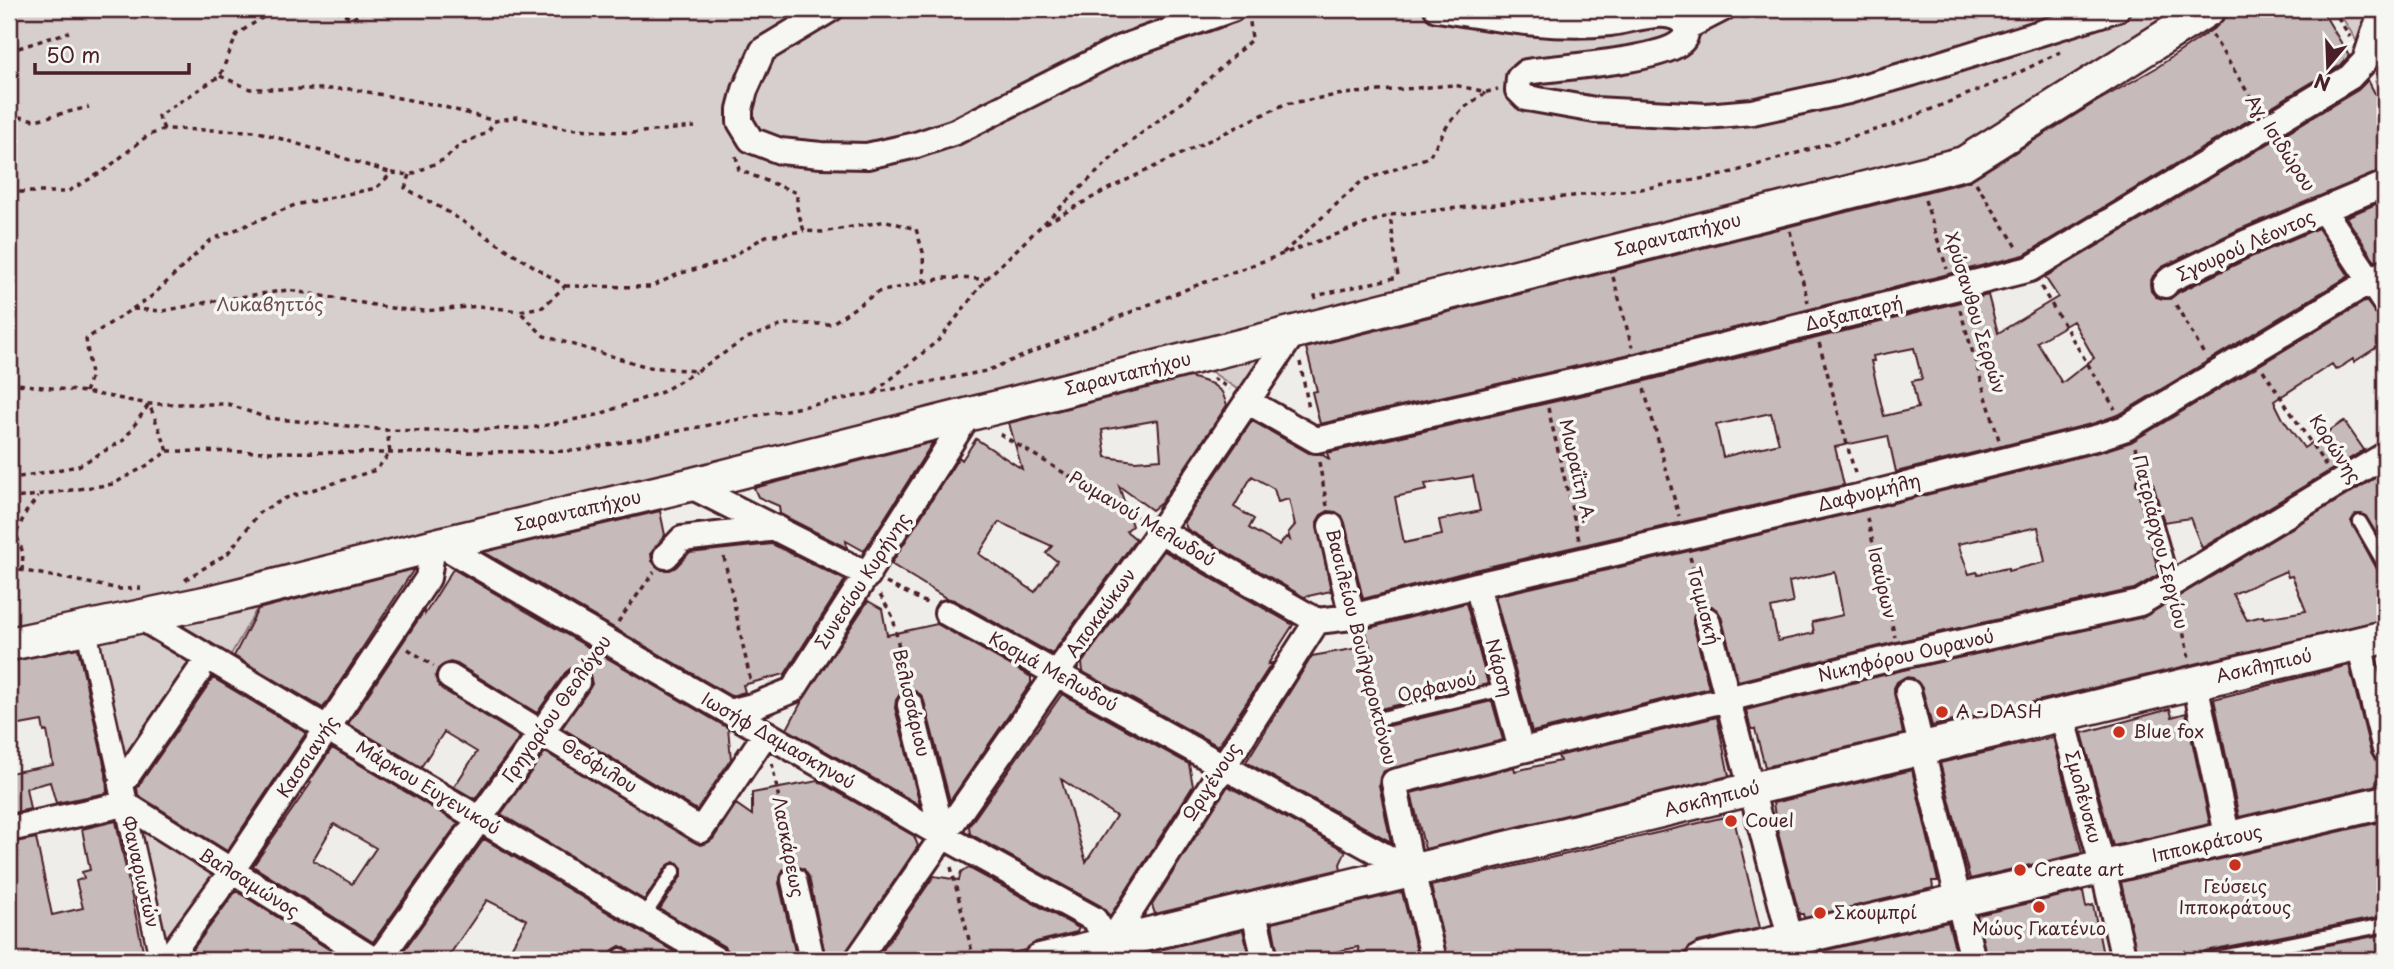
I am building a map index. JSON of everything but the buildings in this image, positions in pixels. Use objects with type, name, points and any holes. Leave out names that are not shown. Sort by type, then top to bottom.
[{"type":"street","points":[[831,9],[763,50],[745,90],[740,109],[740,122],[751,140],[780,152],[821,155],[867,156],[916,145],[955,132],[1121,48],[1241,14]]},
{"type":"street","points":[[1437,9],[1511,21],[1558,23],[1614,23],[1668,15],[1680,19],[1687,27]]},
{"type":"street","points":[[1722,9],[1687,27],[1681,42],[1668,49],[1595,65],[1526,72],[1518,78],[1518,90],[1526,97],[1595,110],[1706,116],[1752,112],[1899,77],[2117,9]]},
{"type":"street","name":"Δοξαπατρή","points":[[1316,440],[1638,367],[2031,269],[2350,77],[2365,61],[2382,9]]},
{"type":"street","name":"Σαρανταπήχου","points":[[9,645],[86,628],[142,603],[436,545],[689,485],[1964,163],[2204,12]]},
{"type":"street","name":"Σγουρού Λέοντος","points":[[2165,285],[2169,280],[2245,243],[2385,184]]},
{"type":"street","name":"Αγ. Ισιδώρου","points":[[2324,211],[2378,276],[2385,303]]},
{"type":"street","name":"Δαφνομήλη","points":[[1317,621],[1352,617],[2099,437],[2126,428],[2378,276]]},
{"type":"street","name":"Αποκαύκων","points":[[857,960],[1056,674],[1160,531],[1247,401],[1308,329]]},
{"type":"street","points":[[1247,401],[1316,440]]},
{"type":"street","name":"Συνεσίου Κυρήνης","points":[[729,712],[756,705],[793,690],[969,414]]},
{"type":"street","name":"Νικηφόρου Ουρανού","points":[[1394,782],[1899,656],[2140,603],[2385,455]]},
{"type":"street","points":[[689,485],[868,575]]},
{"type":"street","name":"Βασιλείου Βουλγαροκτόνου","points":[[1331,526],[1352,617]]},
{"type":"street","points":[[666,556],[681,540],[777,528]]},
{"type":"street","name":"Ρωμανού Μελωδού","points":[[1160,531],[1317,621]]},
{"type":"street","name":"Κασσιανής","points":[[167,960],[231,872],[428,578],[436,545]]},
{"type":"street","name":"Ιωσήφ Δαμασκηνού","points":[[436,545],[943,836],[1094,919],[1112,952]]},
{"type":"street","name":"Νάρση","points":[[1477,585],[1521,750]]},
{"type":"street","name":"Μάρκου Ευγενικού","points":[[142,603],[327,728],[717,960]]},
{"type":"street","name":"Κοσμά Μελωδού","points":[[947,613],[1412,871]]},
{"type":"street","name":"Τσιμισκή","points":[[1707,620],[1793,950]]},
{"type":"street","name":"Ωριγένους","points":[[1112,952],[1222,766],[1317,621]]},
{"type":"street","name":"Φαναριωτών","points":[[86,628],[160,960]]},
{"type":"street","points":[[2372,640],[2385,749]]},
{"type":"street","name":"Ασκληπιού","points":[[1040,960],[1112,952],[1253,909],[2372,640]]},
{"type":"street","points":[[9,829],[123,794],[198,673]]},
{"type":"street","name":"Θεόφιλου","points":[[450,677],[701,830],[766,733]]},
{"type":"street","name":"Γρηγορίου Θεολόγου","points":[[376,960],[577,682]]},
{"type":"street","points":[[2195,683],[2228,839]]},
{"type":"street","points":[[1908,692],[1973,960]]},
{"type":"street","name":"Βελισσάριου","points":[[910,705],[943,836]]},
{"type":"street","name":"Σμολένσκυ","points":[[2062,715],[2103,868],[2124,960]]},
{"type":"street","name":"Βασιλείου Βουλγαροκτόνου","points":[[1394,782],[1434,960]]},
{"type":"street","name":"Βαλσαμώνος","points":[[123,794],[231,872],[376,960]]},
{"type":"street","name":"Ιπποκράτους","points":[[1702,960],[1793,950],[1959,902],[2385,802]]},
{"type":"street","name":"Λασκάρεως","points":[[794,880],[812,960]]},
{"type":"street","points":[[1253,909],[1265,960]]},
{"type":"lane","name":"Πατριάρχου Σεργίου","points":[[2144,483],[2172,585]]},
{"type":"lane","points":[[2360,522],[2385,565]]},
{"type":"lane","name":"Ορφανού","points":[[1378,719],[1504,689]]},
{"type":"lane","points":[[643,916],[674,871]]},
{"type":"lane","points":[[2207,960],[2385,925]]},
{"type":"path","points":[[164,129],[158,116],[220,76],[237,34],[276,9]]},
{"type":"path","points":[[336,9],[352,19],[366,9]]},
{"type":"path","points":[[422,9],[425,15]]},
{"type":"path","name":"Αγ. Ισιδώρου","points":[[2204,12],[2268,126],[2324,211]]},
{"type":"path","points":[[874,393],[941,338],[986,279],[1120,150],[1190,96],[1252,39],[1241,14]]},
{"type":"path","points":[[9,51],[69,32]]},
{"type":"path","points":[[9,499],[113,484],[168,451],[576,451],[986,371],[1192,287],[1390,215],[1641,189],[1723,175],[1895,124],[2010,78],[2071,46]]},
{"type":"path","points":[[220,76],[250,89],[352,89],[441,106],[495,121],[516,117],[565,128],[632,133],[695,127]]},
{"type":"path","points":[[1281,255],[1362,181],[1429,157],[1449,123],[1465,107],[1487,92],[1517,84]]},
{"type":"path","points":[[1040,227],[1108,189],[1285,104],[1343,94],[1454,85],[1487,92]]},
{"type":"path","points":[[9,114],[35,120],[89,107]]},
{"type":"path","points":[[9,192],[67,192],[105,170],[147,136],[164,129],[256,131],[391,173],[410,175],[445,159],[461,144],[487,133],[495,121]]},
{"type":"path","points":[[751,140],[736,156],[739,170],[797,193],[797,208],[804,231]]},
{"type":"path","name":"Πατριάρχου Σεργίου","points":[[1964,163],[2126,428],[2137,449],[2144,483]]},
{"type":"path","points":[[85,392],[91,376],[86,338],[152,296],[211,240],[295,205],[376,188],[391,173]]},
{"type":"path","points":[[410,175],[405,188],[565,286],[650,287],[681,273],[723,262],[766,236],[804,231],[822,232],[887,221],[916,229],[923,252],[924,282]]},
{"type":"path","name":"Χρύσανθου Σερρών","points":[[1916,175],[2005,459]]},
{"type":"path","name":"Ισαύρων","points":[[1784,209],[1862,496],[1899,656]]},
{"type":"path","name":"Βασιλείου Βουλγαροκτόνου","points":[[1331,526],[1316,440],[1308,329],[1315,296],[1398,277],[1390,215]]},
{"type":"path","name":"Τσιμισκή","points":[[1606,253],[1707,620]]},
{"type":"path","points":[[9,383],[85,392],[149,404],[228,404],[267,418],[387,430],[532,428],[597,415],[662,392],[747,338],[786,324],[831,324],[878,292],[944,278],[986,279]]},
{"type":"path","name":"Σγουρού Λέοντος","points":[[2165,285],[2216,374]]},
{"type":"path","points":[[132,309],[163,311],[288,290],[397,309],[425,311],[479,306],[519,311],[542,307],[565,286]]},
{"type":"path","points":[[519,311],[544,336],[648,367],[697,371]]},
{"type":"path","name":"Κορώνης","points":[[2252,354],[2337,483]]},
{"type":"path","name":"Μωραΐτη Α.","points":[[1544,389],[1583,560]]},
{"type":"path","points":[[149,404],[168,451]]},
{"type":"path","points":[[9,479],[78,466],[124,440],[149,404]]},
{"type":"path","name":"Ρωμανού Μελωδού","points":[[969,414],[1160,531]]},
{"type":"path","points":[[181,582],[228,553],[260,512],[286,498],[376,470],[390,453],[387,430]]},
{"type":"path","points":[[22,571],[23,553],[16,534],[26,512],[39,495]]},
{"type":"path","points":[[719,535],[756,705]]},
{"type":"path","name":"Γρηγορίου Θεολόγου","points":[[605,640],[666,556]]},
{"type":"path","points":[[9,568],[120,589],[142,603]]},
{"type":"path","points":[[868,575],[947,613]]},
{"type":"path","name":"Βελισσάριου","points":[[868,575],[893,617],[910,705]]},
{"type":"path","name":"Πατριάρχου Σεργίου","points":[[2172,585],[2195,683]]},
{"type":"path","name":"Βασιλείου Βουλγαροκτόνου","points":[[1352,617],[1394,782]]},
{"type":"path","points":[[390,636],[450,677]]},
{"type":"path","name":"Λασκάρεως","points":[[766,733],[794,880]]},
{"type":"path","points":[[943,836],[974,960]]},
{"type":"green space","name":"Λυκαβηττός","points":[[9,9],[2191,9],[1935,162],[21,633],[9,632]]},
{"type":"green space","points":[[2337,9],[2375,9],[2362,50]]},
{"type":"green space","points":[[1264,349],[1240,391],[1200,364]]},
{"type":"green space","points":[[266,593],[229,658],[162,620]]},
{"type":"green space","points":[[143,627],[202,662],[123,775],[93,639]]},
{"type":"green space","points":[[134,821],[216,877],[165,948]]},
{"type":"place","name":"A - DASH","points":[[1942,712]]},
{"type":"place","name":"Blue fox","points":[[2119,732]]},
{"type":"place","name":"Couel","points":[[1731,821]]},
{"type":"place","name":"Γεύσεις Ιπποκράτους","points":[[2235,865]]},
{"type":"place","name":"Create art","points":[[2020,870]]},
{"type":"place","name":"Μώυς Γκατένιο","points":[[2039,907]]},
{"type":"place","name":"Σκουμπρί","points":[[1820,913]]}]
